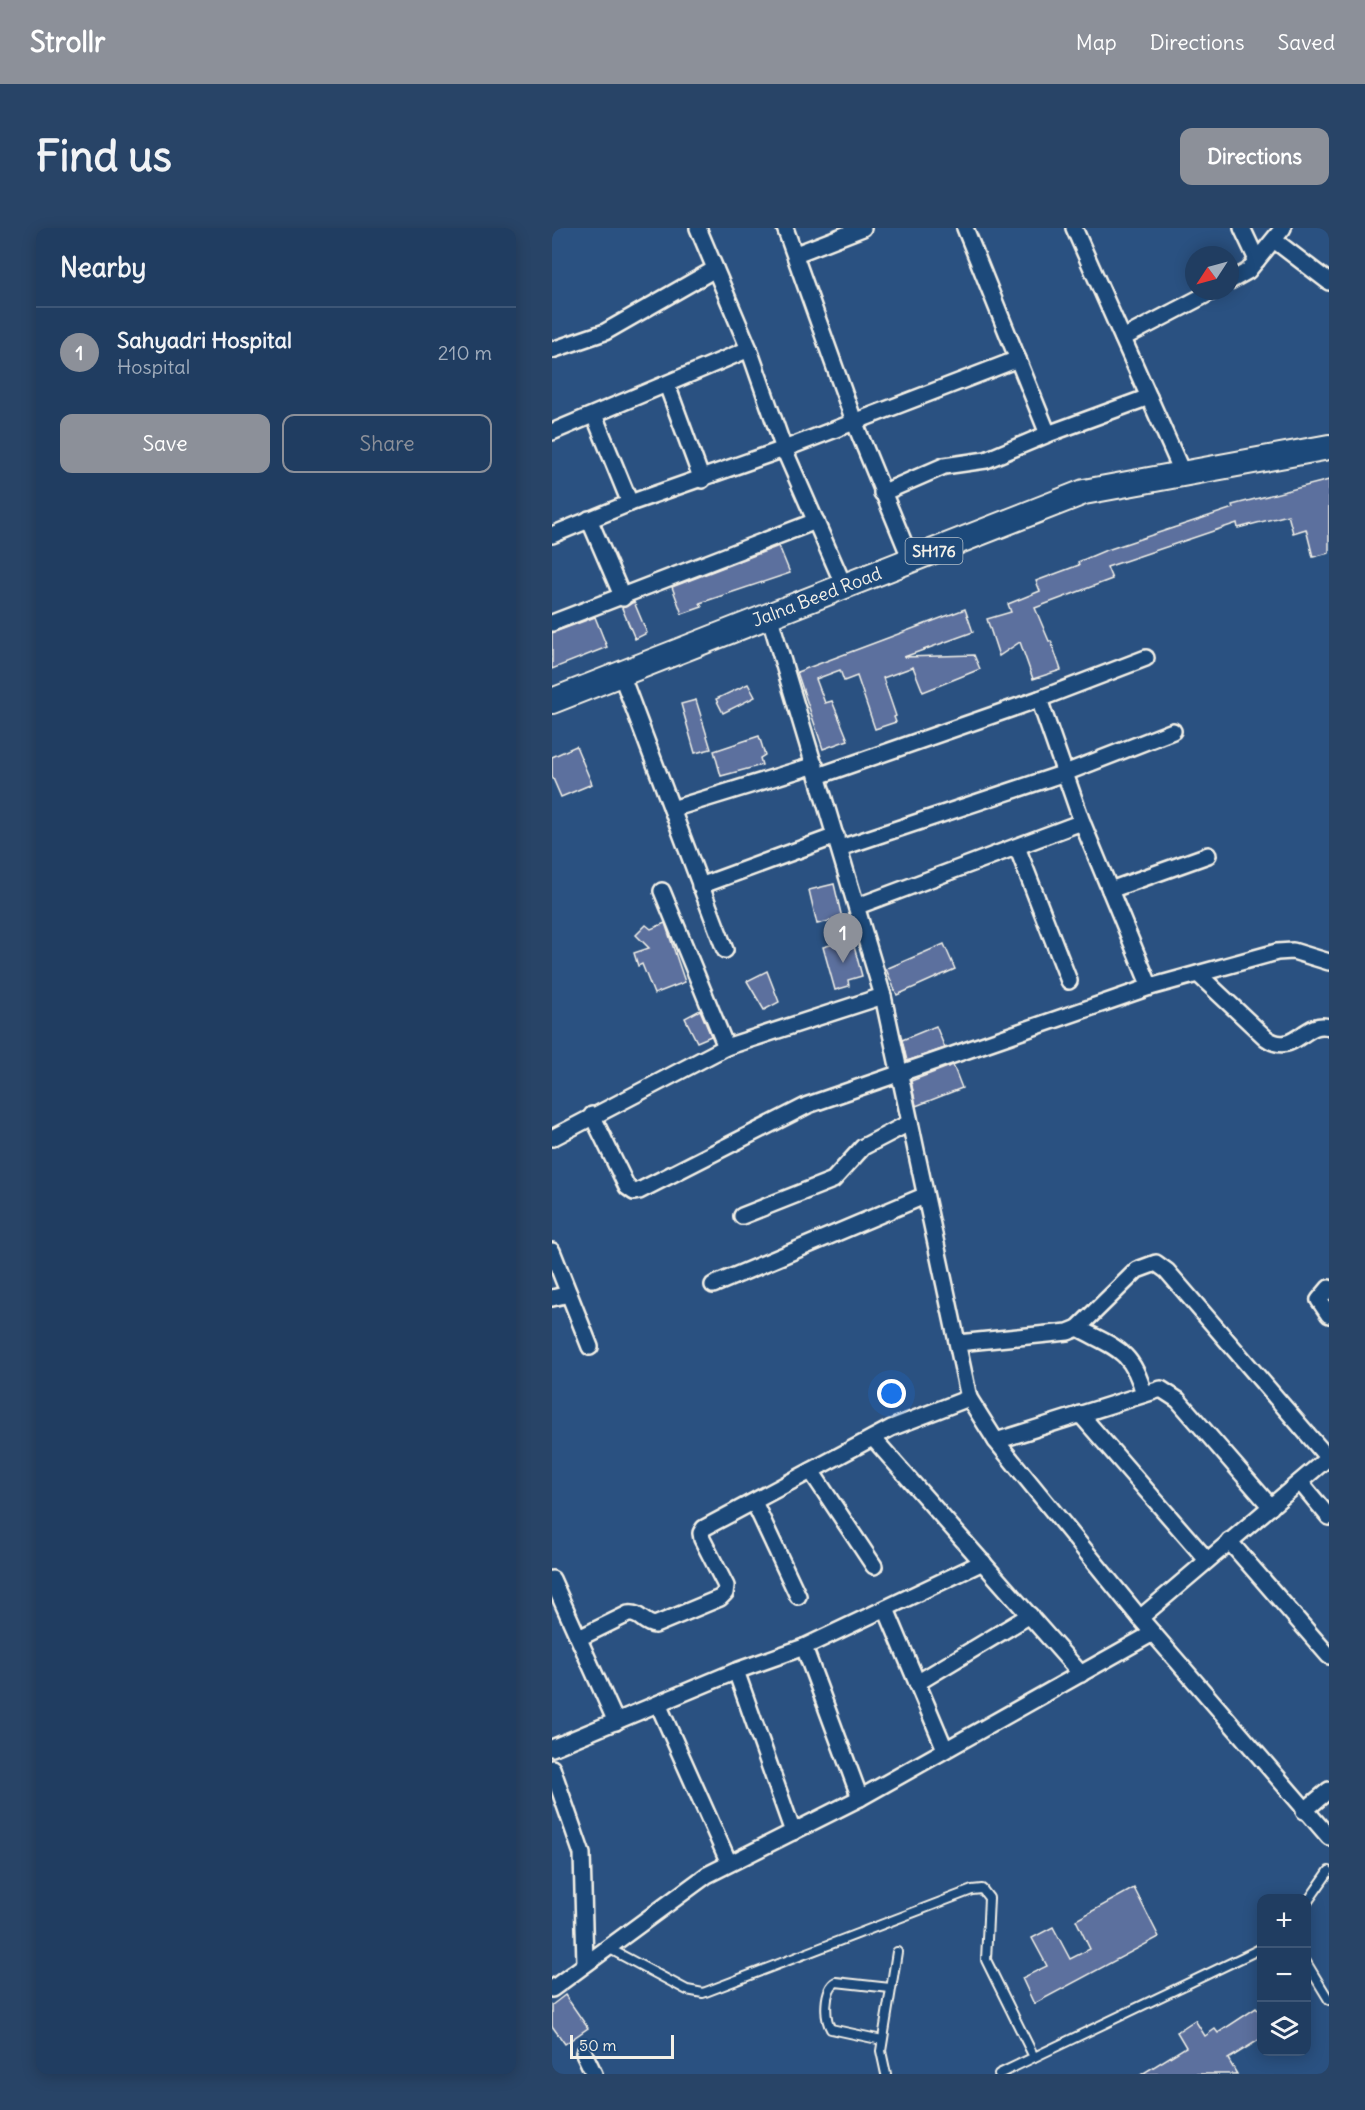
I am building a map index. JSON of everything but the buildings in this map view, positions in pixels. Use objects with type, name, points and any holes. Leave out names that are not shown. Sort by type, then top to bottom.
[{"type":"main road","name":"Jalna Beed Road","points":[[552,701],[1084,492],[1329,447]]},
{"type":"street","points":[[698,228],[749,349],[784,449],[844,586]]},
{"type":"street","points":[[785,228],[854,421],[910,560]]},
{"type":"street","points":[[796,254],[863,228]]},
{"type":"street","points":[[965,228],[1048,434]]},
{"type":"street","points":[[1074,228],[1183,474]]},
{"type":"street","points":[[1242,228],[1257,260]]},
{"type":"street","points":[[1239,276],[1248,271],[1279,234],[1329,282]]},
{"type":"street","points":[[552,350],[605,332],[715,269]]},
{"type":"street","points":[[1123,338],[1196,300]]},
{"type":"street","points":[[552,432],[749,349]]},
{"type":"street","points":[[552,535],[630,503],[702,480],[1018,359]]},
{"type":"street","points":[[667,385],[702,480]]},
{"type":"street","points":[[882,494],[944,466],[986,460],[1048,434],[1149,397]]},
{"type":"street","points":[[594,415],[630,503]]},
{"type":"street","points":[[589,519],[623,598]]},
{"type":"street","points":[[552,623],[623,598],[816,521]]},
{"type":"street","points":[[769,615],[858,906],[883,996],[969,1398],[996,1442],[1140,1618],[1304,1811],[1329,1837]]},
{"type":"street","points":[[672,809],[816,771],[1039,699],[1146,658]]},
{"type":"street","points":[[621,674],[725,950]]},
{"type":"street","points":[[1039,699],[1082,822],[1150,987]]},
{"type":"street","points":[[700,886],[1065,773],[1173,731]]},
{"type":"street","points":[[858,906],[1082,822]]},
{"type":"street","points":[[1017,848],[1069,981]]},
{"type":"street","points":[[1110,890],[1208,855]]},
{"type":"street","points":[[662,891],[726,1047]]},
{"type":"street","points":[[592,1115],[627,1187],[634,1192],[639,1191],[790,1113],[900,1072],[1150,987],[1285,951],[1329,962]]},
{"type":"street","points":[[1198,974],[1266,1038],[1276,1044],[1286,1044],[1321,1025],[1329,1027]]},
{"type":"street","points":[[552,1138],[592,1115],[726,1047],[883,996]]},
{"type":"street","points":[[742,1216],[833,1180],[863,1147],[909,1123]]},
{"type":"street","points":[[713,1285],[924,1196]]},
{"type":"street","points":[[552,1251],[590,1347]]},
{"type":"street","points":[[958,1343],[1058,1335],[1077,1328],[1137,1270],[1150,1263],[1161,1265],[1328,1458],[1140,1618]]},
{"type":"street","points":[[1329,1288],[1319,1300],[1329,1315]]},
{"type":"street","points":[[552,1298],[568,1294]]},
{"type":"street","points":[[1077,1328],[1130,1358],[1138,1371],[1144,1394]]},
{"type":"street","points":[[996,1442],[1161,1389],[1173,1395],[1272,1507]]},
{"type":"street","points":[[579,1638],[628,1614],[637,1614],[648,1624],[655,1625],[723,1596],[726,1586],[702,1539],[702,1531],[891,1428],[969,1398]]},
{"type":"street","points":[[1080,1414],[1207,1560]]},
{"type":"street","points":[[873,1438],[1081,1674]]},
{"type":"street","points":[[811,1471],[874,1566]]},
{"type":"street","points":[[1300,1482],[1329,1517]]},
{"type":"street","points":[[754,1502],[798,1596]]},
{"type":"street","points":[[1229,1541],[1329,1656]]},
{"type":"street","points":[[552,1748],[736,1671],[804,1647],[983,1562]]},
{"type":"street","points":[[552,1579],[616,1722]]},
{"type":"street","points":[[886,1609],[945,1749]]},
{"type":"street","points":[[917,1683],[1030,1615]]},
{"type":"street","points":[[552,1989],[707,1875],[860,1798],[1153,1632]]},
{"type":"street","points":[[804,1647],[860,1798]]},
{"type":"street","points":[[736,1671],[793,1832]]},
{"type":"street","points":[[658,1704],[729,1863]]},
{"type":"street","points":[[552,1768],[582,1854],[585,1964]]},
{"type":"street","points":[[1304,1811],[1329,1790]]},
{"type":"street","points":[[584,2053],[594,2074]]},
{"type":"lane","points":[[1311,1897],[1329,1871]]},
{"type":"lane","points":[[607,1947],[687,1990],[703,1993],[972,1890],[982,1889],[989,1898],[986,1960],[1034,2057]]},
{"type":"lane","points":[[999,2074],[1257,1950]]},
{"type":"lane","points":[[886,2074],[881,2057],[882,2040],[897,1952]]},
{"type":"lane","points":[[1311,1970],[1329,2000]]},
{"type":"lane","points":[[882,2040],[831,2029],[827,2021],[828,1991],[836,1982],[890,1988]]},
{"type":"place","name":"Sahyadri Hospital","points":[[843,963]]}]
